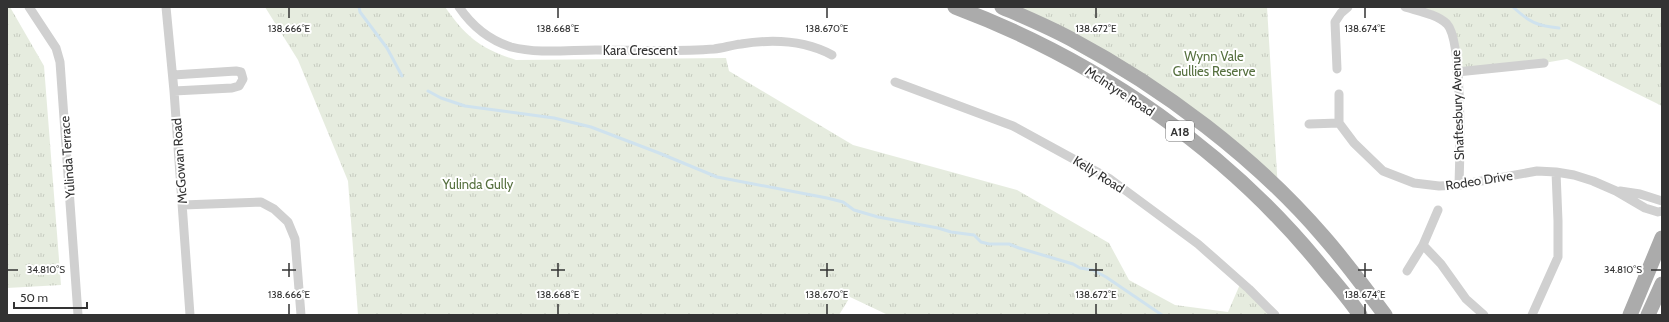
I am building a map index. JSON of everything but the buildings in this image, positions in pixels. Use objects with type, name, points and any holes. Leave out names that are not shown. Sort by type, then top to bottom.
[{"type":"main road","name":"McIntyre Road","points":[[955,7],[1007,28],[1090,70],[1189,138],[1223,165],[1278,217],[1303,243],[1360,315]]},
{"type":"main road","name":"McIntyre Road","points":[[1002,7],[1070,39],[1108,60],[1154,90],[1226,143],[1256,168],[1323,236],[1385,315]]},
{"type":"main road","points":[[1630,315],[1662,238]]},
{"type":"main road","points":[[1648,315],[1662,284]]},
{"type":"street","name":"Yulinda Terrace","points":[[29,7],[56,48],[60,62],[78,315]]},
{"type":"street","name":"McGowan Road","points":[[166,7],[173,74],[190,315]]},
{"type":"street","name":"Kara Crescent","points":[[460,7],[466,17],[486,35],[502,43],[519,48],[550,50],[704,50],[741,44],[778,41],[809,45],[832,55]]},
{"type":"street","points":[[1337,70],[1335,22],[1341,13],[1348,7]]},
{"type":"street","name":"Shaftesbury Avenue","points":[[1405,7],[1439,19],[1448,25],[1453,34],[1456,45],[1460,138],[1459,185]]},
{"type":"street","points":[[1457,72],[1544,63]]},
{"type":"street","points":[[173,74],[236,71],[241,72],[243,79],[239,86],[232,88],[174,91]]},
{"type":"street","name":"Kelly Road","points":[[895,82],[1013,126],[1110,179],[1198,244],[1241,282],[1275,315]]},
{"type":"street","points":[[1309,124],[1339,123],[1339,94]]},
{"type":"street","name":"Rodeo Drive","points":[[1339,123],[1354,144],[1383,171],[1414,183],[1438,186],[1459,185],[1537,171],[1556,172],[1574,175],[1616,191],[1644,208],[1662,212]]},
{"type":"street","points":[[1532,315],[1558,257],[1556,172]]},
{"type":"street","name":"Rodeo Drive","points":[[1616,191],[1640,194],[1662,201]]},
{"type":"street","points":[[183,205],[261,202],[274,209],[292,229],[296,239],[301,315]]},
{"type":"street","points":[[1407,271],[1422,245],[1438,210]]},
{"type":"street","points":[[1422,245],[1441,264],[1466,299],[1484,315]]},
{"type":"green space","points":[[7,7],[10,7],[44,66],[61,285],[7,288]]},
{"type":"green space","name":"Yulinda Gully","points":[[265,7],[445,7],[467,34],[475,41],[493,51],[516,60],[726,58],[729,71],[853,145],[1017,190],[1109,243],[1129,280],[1175,305],[1228,312],[1241,282],[1273,315],[888,315],[850,297],[839,315],[358,315],[348,181],[298,60]]},
{"type":"green space","name":"Wynn Vale Gullies Reserve","points":[[1002,7],[1267,7],[1278,190],[1191,117]]},
{"type":"green space","points":[[1405,7],[1662,7],[1662,106],[1567,59],[1544,63],[1457,72],[1448,25]]},
{"type":"waterway","points":[[359,7],[360,12],[387,48],[402,76]]},
{"type":"waterway","points":[[1513,7],[1529,20],[1545,26],[1559,28]]},
{"type":"waterway","points":[[428,91],[441,98],[465,106],[554,118],[591,127],[717,177],[827,198],[843,202],[854,210],[878,217],[938,228],[951,232],[974,235],[981,242],[989,244],[1009,244],[1073,264],[1080,268],[1093,270],[1106,277],[1162,315]]}]
